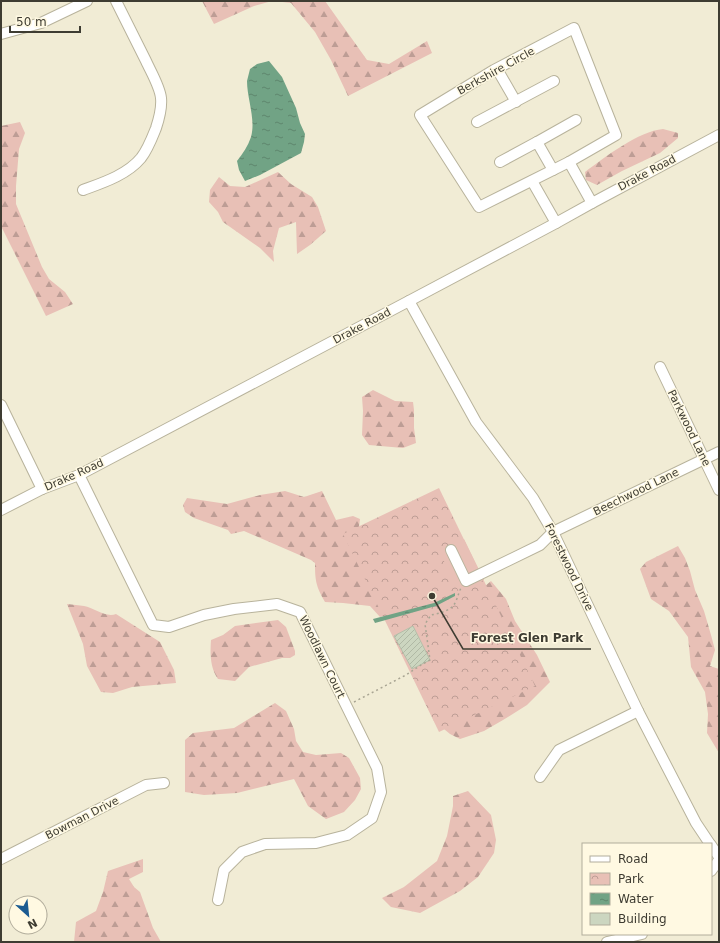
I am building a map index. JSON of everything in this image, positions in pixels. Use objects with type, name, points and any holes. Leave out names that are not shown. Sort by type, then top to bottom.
[{"type":"street","points":[[1,34],[41,23],[87,1]]},
{"type":"street","points":[[83,190],[108,180],[134,165],[146,151],[160,116],[161,98],[156,82],[116,1]]},
{"type":"street","name":"Berkshire Circle","points":[[532,181],[479,208],[420,115],[497,69],[574,28],[616,134],[569,162]]},
{"type":"street","points":[[497,69],[516,102]]},
{"type":"street","points":[[477,122],[554,81]]},
{"type":"street","points":[[500,162],[576,120]]},
{"type":"street","name":"Drake Road","points":[[1,510],[42,489],[79,475],[409,302],[719,136]]},
{"type":"street","points":[[537,142],[553,170]]},
{"type":"street","points":[[556,223],[532,181],[569,162],[592,203]]},
{"type":"street","name":"Forestwood Drive","points":[[409,302],[476,422],[532,498],[553,532],[638,710],[696,823],[709,843]]},
{"type":"street","name":"Parkwood Lane","points":[[660,367],[719,490]]},
{"type":"street","points":[[1,405],[42,489]]},
{"type":"street","name":"Beechwood Lane","points":[[466,582],[540,545],[553,532],[719,452]]},
{"type":"street","name":"Woodlawn Court","points":[[79,475],[153,625],[169,627],[204,615],[234,609],[277,604],[300,612],[377,768],[381,792],[372,818],[347,835],[316,843],[266,844],[242,852],[224,870],[218,900]]},
{"type":"street","points":[[451,550],[466,582]]},
{"type":"street","points":[[540,777],[559,750],[638,710]]},
{"type":"street","name":"Bowman Drive","points":[[1,859],[146,785],[164,783]]},
{"type":"street","name":"Forestwood Drive","points":[[712,848],[719,859]]},
{"type":"street","points":[[712,869],[719,859]]},
{"type":"street","points":[[606,942],[638,935]]},
{"type":"path","points":[[346,706],[406,675],[430,660],[425,624],[431,615],[447,611],[456,603],[458,592],[466,582]]},
{"type":"green space","points":[[202,1],[272,1],[254,6],[214,24]]},
{"type":"green space","points":[[274,1],[325,1],[367,60],[389,64],[427,41],[432,53],[348,96],[331,60],[315,32],[291,3]]},
{"type":"green space","points":[[20,122],[25,133],[19,149],[16,204],[42,267],[49,279],[65,292],[73,304],[46,316],[1,226],[1,126]]},
{"type":"green space","points":[[663,129],[678,133],[678,138],[660,153],[597,185],[586,180],[585,172],[612,152],[644,134]]},
{"type":"green space","points":[[278,172],[291,184],[312,197],[318,207],[326,231],[297,254],[296,222],[279,228],[273,251],[274,262],[260,248],[223,222],[218,212],[209,202],[210,190],[219,177],[230,186],[245,187]]},
{"type":"green space","points":[[373,390],[395,401],[413,402],[416,443],[403,448],[369,445],[362,435],[362,397]]},
{"type":"green space","points":[[439,488],[535,686],[439,732],[343,534]]},
{"type":"green space","points":[[285,491],[304,497],[322,491],[336,520],[353,516],[360,519],[359,527],[404,610],[380,617],[370,606],[325,602],[317,583],[315,563],[311,560],[244,531],[231,534],[228,530],[194,518],[185,512],[183,505],[187,498],[227,504],[260,495]]},
{"type":"green space","points":[[464,539],[484,580],[459,592],[439,551]]},
{"type":"green space","points":[[678,546],[690,571],[695,590],[704,611],[715,650],[710,666],[719,669],[719,753],[707,733],[708,714],[705,692],[691,667],[688,637],[669,611],[651,599],[640,569],[646,562]]},
{"type":"green space","points":[[491,581],[506,599],[515,621],[537,655],[550,682],[527,705],[484,731],[460,739],[450,734],[433,720],[478,592]]},
{"type":"green space","points":[[67,604],[88,607],[108,615],[116,614],[160,642],[174,670],[176,683],[132,687],[113,693],[101,692],[87,666],[83,644]]},
{"type":"green space","points":[[278,620],[286,627],[295,651],[295,655],[290,658],[282,658],[249,667],[235,681],[218,679],[212,665],[211,640],[223,635],[235,626]]},
{"type":"green space","points":[[275,703],[286,711],[294,729],[296,741],[303,752],[316,755],[341,753],[349,758],[360,778],[361,789],[355,800],[344,812],[326,819],[308,806],[294,779],[237,793],[204,795],[185,792],[185,740],[193,733],[234,728]]},
{"type":"green space","points":[[468,791],[491,815],[496,840],[494,853],[478,877],[460,891],[420,913],[391,907],[382,898],[404,887],[437,861],[447,836],[453,806],[453,796]]},
{"type":"green space","points":[[143,859],[143,872],[129,879],[134,887],[140,892],[153,928],[161,942],[74,942],[76,922],[96,911],[103,892],[108,871]]},
{"type":"water","points":[[269,61],[282,77],[296,108],[305,134],[304,142],[301,153],[260,175],[245,181],[239,170],[237,161],[251,137],[252,130],[252,116],[247,81],[250,69],[257,64]]},
{"type":"water","points":[[455,593],[455,596],[436,606],[375,623],[373,619],[434,603]]},
{"type":"building","points":[[413,626],[430,660],[412,669],[394,636]]},
{"type":"place","name":"Forest Glen Park","points":[[432,596]]}]
